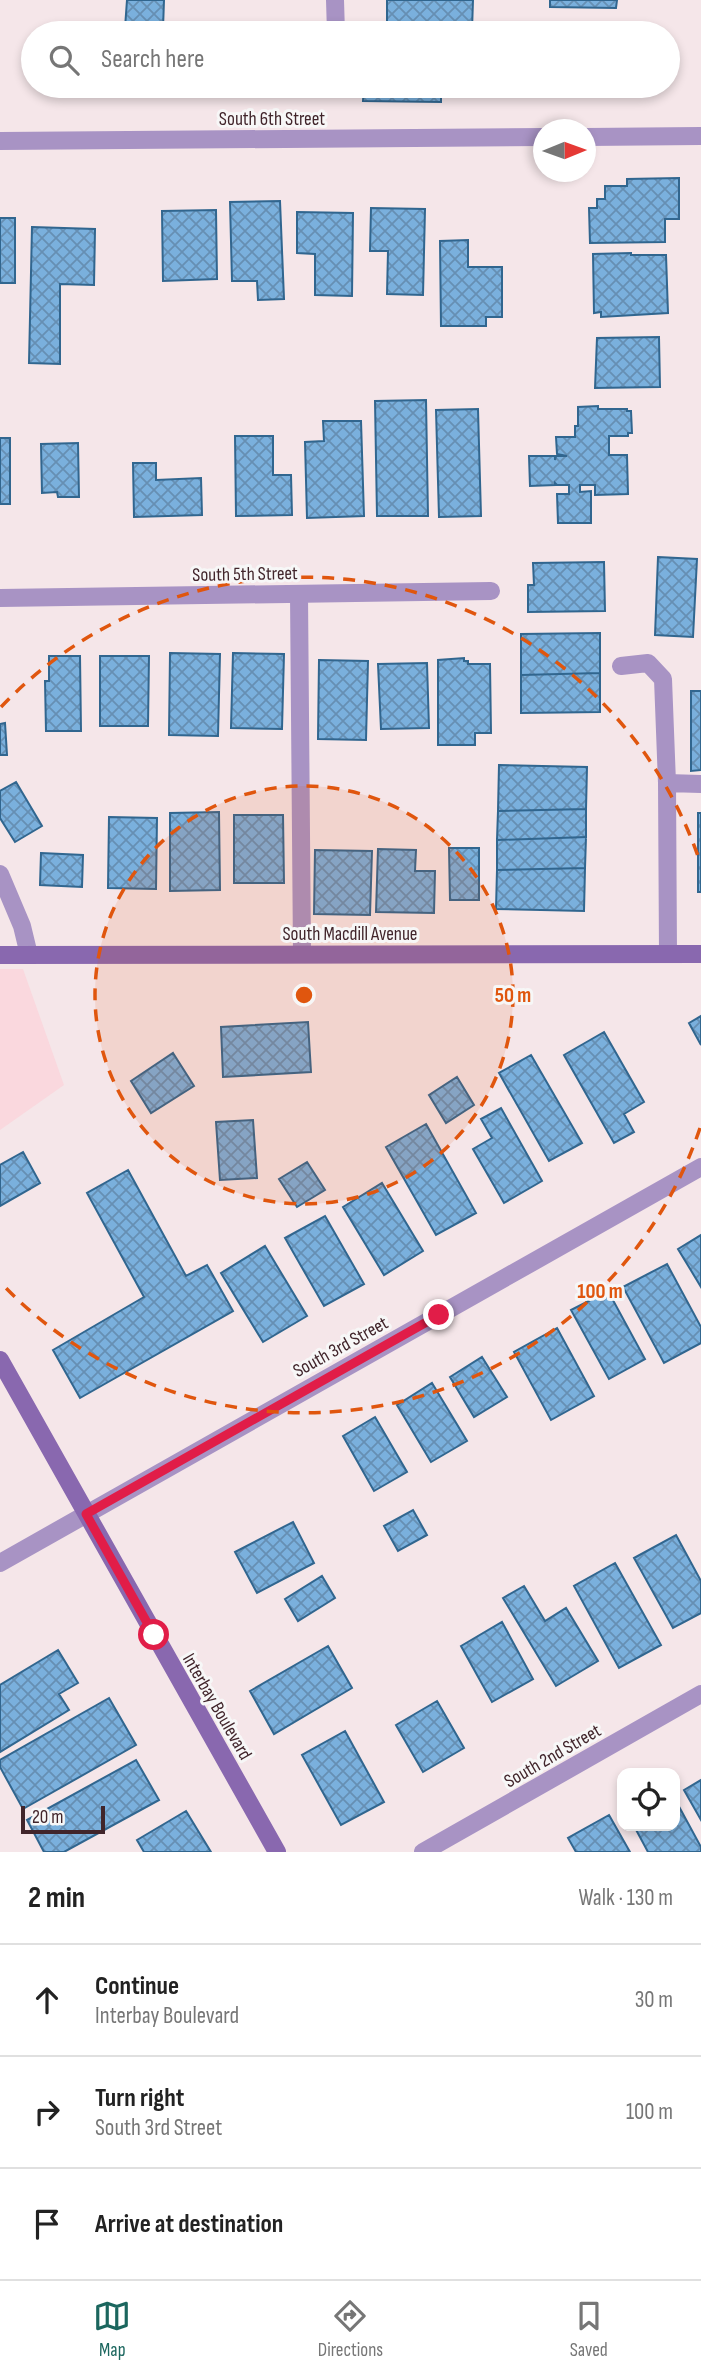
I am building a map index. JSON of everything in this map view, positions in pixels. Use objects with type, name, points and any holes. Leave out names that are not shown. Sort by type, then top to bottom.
[{"type":"street","points":[[335,0],[336,21]]},
{"type":"street","points":[[596,137],[701,136]]},
{"type":"street","name":"South 6th Street","points":[[0,141],[533,137]]},
{"type":"street","name":"South 5th Street","points":[[0,598],[491,591]]},
{"type":"street","points":[[299,594],[302,954]]},
{"type":"street","points":[[621,666],[648,663],[663,679],[667,783],[668,954]]},
{"type":"street","points":[[667,783],[701,783]]},
{"type":"street","points":[[0,874],[22,926],[29,955]]},
{"type":"street","name":"South Macdill Avenue","points":[[0,955],[701,954]]},
{"type":"street","name":"South 3rd Street","points":[[0,1563],[701,1167]]},
{"type":"street","name":"Interbay Boulevard","points":[[0,1360],[277,1852]]},
{"type":"street","name":"South 2nd Street","points":[[423,1852],[701,1694]]},
{"type":"shaded area","points":[[0,969],[23,969],[64,1085],[0,1130]]},
{"type":"building","points":[[127,0],[164,0],[163,21],[126,21]]},
{"type":"building","points":[[387,0],[473,0],[472,21],[387,21]]},
{"type":"building","points":[[550,0],[617,0],[616,8],[550,7]]},
{"type":"building","points":[[363,98],[441,98],[441,102],[363,101]]},
{"type":"building","points":[[679,178],[679,219],[665,219],[665,242],[590,243],[589,208],[597,208],[597,199],[605,199],[605,186],[627,186],[627,179]]},
{"type":"building","points":[[280,201],[284,299],[258,300],[257,281],[232,281],[230,202]]},
{"type":"building","points":[[371,208],[425,209],[423,295],[387,294],[388,251],[370,251]]},
{"type":"building","points":[[216,210],[217,279],[163,281],[162,211]]},
{"type":"building","points":[[297,212],[353,213],[352,296],[315,295],[315,254],[297,253]]},
{"type":"building","points":[[0,218],[15,218],[15,283],[0,283]]},
{"type":"building","points":[[32,227],[95,229],[94,285],[60,284],[60,364],[29,363]]},
{"type":"building","points":[[468,240],[468,267],[502,267],[502,317],[486,317],[486,326],[441,326],[440,241]]},
{"type":"building","points":[[593,254],[666,255],[668,313],[601,317],[601,312],[594,313]]},
{"type":"building","points":[[659,337],[660,387],[595,388],[597,338]]},
{"type":"building","points":[[426,400],[428,516],[377,516],[375,401]]},
{"type":"building","points":[[598,406],[598,409],[631,411],[632,433],[628,433],[628,436],[609,436],[609,455],[627,455],[628,494],[595,495],[595,485],[580,485],[580,492],[591,491],[591,523],[558,523],[557,494],[569,494],[569,485],[555,483],[530,486],[529,456],[555,456],[555,460],[556,456],[567,456],[557,454],[556,437],[575,437],[578,407]]},
{"type":"building","points":[[478,409],[481,516],[439,517],[436,410]]},
{"type":"building","points":[[323,421],[361,421],[364,516],[307,518],[305,442],[324,441]]},
{"type":"building","points":[[235,436],[273,436],[273,475],[291,475],[292,515],[236,516]]},
{"type":"building","points":[[0,438],[10,438],[10,504],[0,504]]},
{"type":"building","points":[[78,443],[79,497],[58,497],[57,492],[42,493],[41,444]]},
{"type":"building","points":[[133,463],[156,463],[156,480],[201,478],[202,515],[134,517]]},
{"type":"building","points":[[658,557],[697,559],[693,637],[655,635]]},
{"type":"building","points":[[604,562],[605,611],[528,612],[528,585],[534,585],[533,563]]},
{"type":"building","points":[[600,633],[600,673],[521,675],[521,634]]},
{"type":"building","points":[[170,653],[220,654],[218,736],[169,735]]},
{"type":"building","points":[[233,653],[284,654],[282,729],[231,728]]},
{"type":"building","points":[[49,656],[80,656],[81,731],[46,731],[45,681],[49,681]]},
{"type":"building","points":[[100,656],[149,656],[148,726],[100,726]]},
{"type":"building","points":[[464,658],[468,664],[490,664],[491,733],[475,733],[475,745],[438,745],[438,660]]},
{"type":"building","points":[[319,660],[368,661],[366,740],[318,739]]},
{"type":"building","points":[[427,663],[429,728],[381,729],[378,664]]},
{"type":"building","points":[[600,673],[600,712],[521,713],[521,675]]},
{"type":"building","points":[[691,691],[701,691],[701,770],[691,771]]},
{"type":"building","points":[[5,723],[7,755],[0,755],[0,724]]},
{"type":"building","points":[[499,765],[587,767],[586,809],[498,811]]},
{"type":"building","points":[[16,782],[42,826],[15,842],[0,818],[0,791]]},
{"type":"building","points":[[586,809],[586,837],[497,840],[498,811]]},
{"type":"building","points":[[219,812],[220,890],[170,891],[170,813]]},
{"type":"building","points":[[698,813],[701,813],[701,892],[698,892]]},
{"type":"building","points":[[234,815],[283,815],[284,883],[234,883]]},
{"type":"building","points":[[109,817],[157,818],[156,889],[108,888]]},
{"type":"building","points":[[586,837],[585,868],[497,870],[497,840]]},
{"type":"building","points":[[449,848],[479,848],[479,900],[450,900]]},
{"type":"building","points":[[378,849],[416,850],[415,871],[435,871],[434,913],[376,912]]},
{"type":"building","points":[[315,850],[372,851],[370,915],[314,914]]},
{"type":"building","points":[[41,853],[83,855],[82,887],[40,885]]},
{"type":"building","points":[[585,868],[584,911],[496,909],[497,870]]},
{"type":"building","points":[[701,1016],[701,1045],[689,1023]]},
{"type":"building","points":[[308,1022],[311,1072],[223,1077],[221,1027]]},
{"type":"building","points":[[604,1032],[644,1102],[624,1114],[634,1132],[614,1143],[564,1055]]},
{"type":"building","points":[[173,1053],[194,1086],[151,1113],[131,1081]]},
{"type":"building","points":[[531,1055],[582,1143],[549,1161],[499,1073]]},
{"type":"building","points":[[457,1077],[474,1105],[446,1123],[429,1095]]},
{"type":"building","points":[[501,1108],[542,1181],[504,1203],[473,1149],[492,1138],[481,1119]]},
{"type":"building","points":[[253,1120],[257,1178],[220,1180],[216,1122]]},
{"type":"building","points":[[426,1124],[476,1213],[436,1235],[386,1147]]},
{"type":"building","points":[[23,1152],[40,1183],[0,1206],[0,1165]]},
{"type":"building","points":[[307,1162],[325,1190],[297,1207],[279,1179]]},
{"type":"building","points":[[128,1170],[186,1276],[207,1265],[233,1311],[80,1398],[53,1350],[144,1297],[87,1193]]},
{"type":"building","points":[[382,1183],[423,1251],[384,1275],[343,1207]]},
{"type":"building","points":[[325,1216],[364,1284],[324,1306],[285,1238]]},
{"type":"building","points":[[701,1235],[701,1287],[678,1249]]},
{"type":"building","points":[[265,1246],[307,1316],[263,1342],[221,1273]]},
{"type":"building","points":[[667,1264],[701,1327],[701,1343],[664,1363],[623,1287]]},
{"type":"building","points":[[608,1291],[645,1359],[609,1379],[571,1310]]},
{"type":"building","points":[[557,1328],[594,1396],[551,1420],[514,1352]]},
{"type":"building","points":[[482,1357],[507,1397],[474,1417],[450,1377]]},
{"type":"building","points":[[432,1383],[467,1441],[431,1462],[397,1405]]},
{"type":"building","points":[[375,1417],[407,1472],[374,1491],[343,1436]]},
{"type":"building","points":[[413,1510],[427,1535],[398,1551],[384,1526]]},
{"type":"building","points":[[293,1522],[314,1563],[257,1593],[235,1552]]},
{"type":"building","points":[[676,1535],[701,1581],[701,1613],[673,1628],[634,1558]]},
{"type":"building","points":[[615,1563],[661,1645],[619,1668],[574,1586]]},
{"type":"building","points":[[322,1576],[335,1598],[298,1621],[285,1599]]},
{"type":"building","points":[[524,1586],[545,1621],[566,1608],[598,1661],[556,1686],[503,1598]]},
{"type":"building","points":[[502,1622],[533,1679],[492,1702],[461,1646]]},
{"type":"building","points":[[328,1646],[352,1688],[274,1734],[250,1691]]},
{"type":"building","points":[[58,1650],[78,1683],[59,1694],[69,1710],[0,1752],[0,1685]]},
{"type":"building","points":[[109,1698],[136,1745],[23,1809],[0,1767],[0,1760]]},
{"type":"building","points":[[437,1701],[464,1748],[423,1772],[396,1725]]},
{"type":"building","points":[[345,1731],[384,1802],[341,1825],[302,1755]]},
{"type":"building","points":[[136,1760],[159,1800],[64,1852],[44,1852],[27,1820]]},
{"type":"building","points":[[701,1780],[701,1820],[684,1790]]},
{"type":"building","points":[[680,1808],[701,1847],[701,1852],[648,1852],[637,1831],[680,1831]]},
{"type":"building","points":[[186,1811],[211,1852],[144,1852],[137,1840]]},
{"type":"building","points":[[609,1815],[630,1852],[576,1852],[568,1838]]},
{"type":"route","points":[[154,1635],[86,1514],[439,1315]]}]
